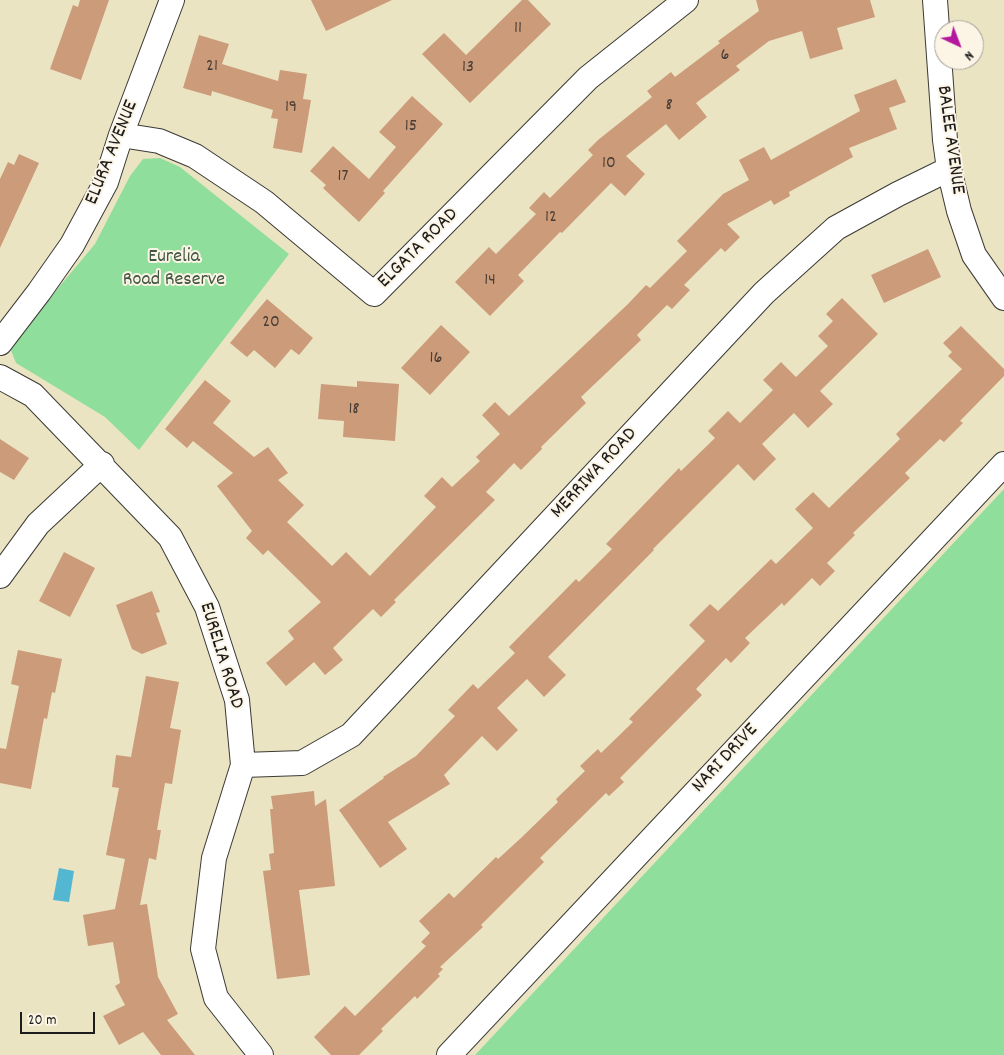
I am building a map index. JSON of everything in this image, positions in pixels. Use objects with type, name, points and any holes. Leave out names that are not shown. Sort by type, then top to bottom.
[{"type":"street","name":"ELURA AVENUE","points":[[0,343],[72,245],[106,182],[121,135],[172,0]]},
{"type":"street","name":"ELGATA ROAD","points":[[121,135],[159,142],[195,156],[264,202],[374,294],[588,78],[686,0]]},
{"type":"street","name":"BALEE AVENUE","points":[[935,0],[945,140],[949,169],[959,211],[974,255],[1004,298]]},
{"type":"street","name":"MERRIWA ROAD","points":[[243,766],[302,762],[351,735],[764,293],[836,228],[949,169]]},
{"type":"street","name":"EURELIA ROAD","points":[[0,377],[33,395],[102,464],[170,537],[207,607],[237,700],[243,766],[214,858],[203,950],[216,998],[261,1055]]},
{"type":"street","points":[[0,576],[38,524],[102,464]]},
{"type":"street","name":"NARI DRIVE","points":[[449,1055],[1004,464]]},
{"type":"green space","name":"Eurelia Road Reserve","points":[[160,158],[180,167],[289,254],[139,450],[105,417],[16,363],[10,348],[95,244],[130,176],[143,159]]},
{"type":"green space","points":[[1004,489],[1004,1055],[475,1055]]},
{"type":"water","points":[[59,868],[74,871],[69,902],[53,900]]},
{"type":"building","points":[[80,0],[109,0],[81,80],[50,69],[73,5],[78,7]]},
{"type":"building","points":[[311,0],[392,0],[326,31]]},
{"type":"building","points":[[522,0],[528,0],[551,24],[470,103],[422,54],[444,33],[466,55]]},
{"type":"building","points":[[756,0],[870,0],[875,17],[837,28],[843,49],[810,59],[802,31],[769,41],[736,66],[740,70],[696,103],[707,117],[679,140],[666,124],[626,156],[645,174],[625,196],[611,183],[518,275],[524,281],[490,316],[455,282],[489,247],[496,254],[536,214],[529,208],[544,192],[550,198],[593,155],[588,150],[598,140],[652,97],[647,91],[671,72],[675,77],[720,43],[718,41],[759,11]]},
{"type":"building","points":[[199,35],[229,44],[222,64],[278,81],[280,70],[307,74],[303,99],[311,100],[302,153],[273,148],[278,119],[271,118],[273,110],[212,91],[211,96],[183,88]]},
{"type":"building","points":[[896,79],[906,102],[889,108],[897,129],[849,148],[853,157],[789,192],[790,196],[774,205],[771,200],[727,224],[740,237],[725,252],[721,248],[684,285],[690,290],[672,309],[667,305],[637,335],[641,340],[581,397],[586,403],[541,447],[542,449],[521,470],[514,463],[486,492],[495,500],[394,600],[396,602],[381,617],[373,609],[333,648],[343,660],[325,675],[314,662],[286,686],[266,663],[294,639],[288,631],[321,602],[268,550],[263,555],[246,538],[252,531],[217,486],[233,473],[193,441],[187,448],[165,429],[205,380],[231,401],[213,423],[254,457],[268,447],[288,473],[278,480],[304,505],[287,522],[332,566],[346,552],[370,576],[436,507],[424,496],[442,477],[452,487],[480,461],[476,457],[500,434],[482,415],[495,402],[509,416],[646,285],[650,288],[687,251],[677,241],[723,194],[749,180],[739,160],[764,147],[771,160],[860,111],[854,95]]},
{"type":"building","points":[[412,96],[443,124],[383,191],[385,193],[359,222],[323,188],[326,185],[310,171],[333,146],[369,179],[396,147],[379,132]]},
{"type":"building","points":[[19,154],[39,163],[0,248],[0,179],[8,162],[14,165]]},
{"type":"building","points":[[928,249],[941,277],[884,303],[871,275]]},
{"type":"building","points":[[842,298],[878,334],[820,391],[833,404],[808,428],[794,413],[762,444],[776,459],[754,481],[738,464],[653,549],[548,657],[566,675],[544,697],[527,679],[497,708],[518,730],[497,751],[482,736],[444,775],[450,784],[388,822],[407,849],[380,868],[339,810],[383,777],[416,756],[455,716],[448,710],[473,684],[478,689],[515,653],[509,647],[576,579],[579,582],[612,549],[606,544],[679,468],[681,471],[715,438],[708,431],[728,411],[740,423],[773,390],[763,380],[781,362],[796,377],[828,346],[818,336],[833,321],[826,314]]},
{"type":"building","points":[[267,299],[313,338],[299,355],[291,349],[275,368],[254,350],[247,357],[230,343]]},
{"type":"building","points":[[441,325],[470,352],[430,395],[401,368]]},
{"type":"building","points":[[961,326],[1004,369],[1004,376],[960,421],[963,423],[944,442],[940,439],[905,473],[910,478],[853,533],[855,535],[827,563],[835,571],[820,586],[812,578],[784,606],[782,603],[745,638],[750,643],[731,663],[726,658],[696,689],[702,695],[620,778],[624,782],[609,796],[606,793],[540,858],[544,862],[481,925],[483,927],[440,967],[443,969],[438,974],[440,976],[417,999],[415,996],[381,1029],[383,1031],[359,1055],[331,1055],[314,1037],[345,1006],[355,1016],[426,946],[421,942],[430,933],[419,921],[449,893],[454,898],[496,857],[498,859],[521,838],[558,802],[556,799],[585,771],[580,766],[598,749],[601,753],[633,722],[629,719],[705,641],[689,625],[710,604],[718,611],[771,559],[776,564],[813,528],[795,509],[813,492],[829,508],[900,439],[896,434],[962,369],[948,356],[952,352],[943,343]]},
{"type":"building","points":[[357,381],[399,384],[395,441],[343,437],[344,421],[318,419],[321,384],[357,387]]},
{"type":"building","points":[[0,439],[29,458],[14,480],[0,472]]},
{"type":"building","points":[[64,552],[95,568],[70,617],[39,601]]},
{"type":"building","points":[[152,591],[160,612],[156,613],[167,644],[142,654],[132,649],[116,605]]},
{"type":"building","points":[[18,650],[62,659],[55,693],[52,692],[47,719],[44,718],[31,789],[0,783],[0,748],[6,749],[19,686],[11,684]]},
{"type":"building","points":[[146,676],[179,682],[170,728],[181,730],[172,784],[165,783],[157,830],[161,830],[156,860],[149,858],[140,905],[147,904],[158,977],[178,1014],[167,1020],[195,1055],[161,1055],[143,1032],[119,1045],[103,1016],[125,1005],[115,986],[120,983],[113,942],[88,946],[83,915],[115,909],[125,859],[106,855],[119,788],[112,787],[116,755],[131,757]]},
{"type":"building","points":[[314,791],[315,806],[326,799],[335,886],[299,890],[310,975],[277,979],[263,871],[271,870],[269,854],[274,853],[270,809],[273,809],[271,796]]}]
